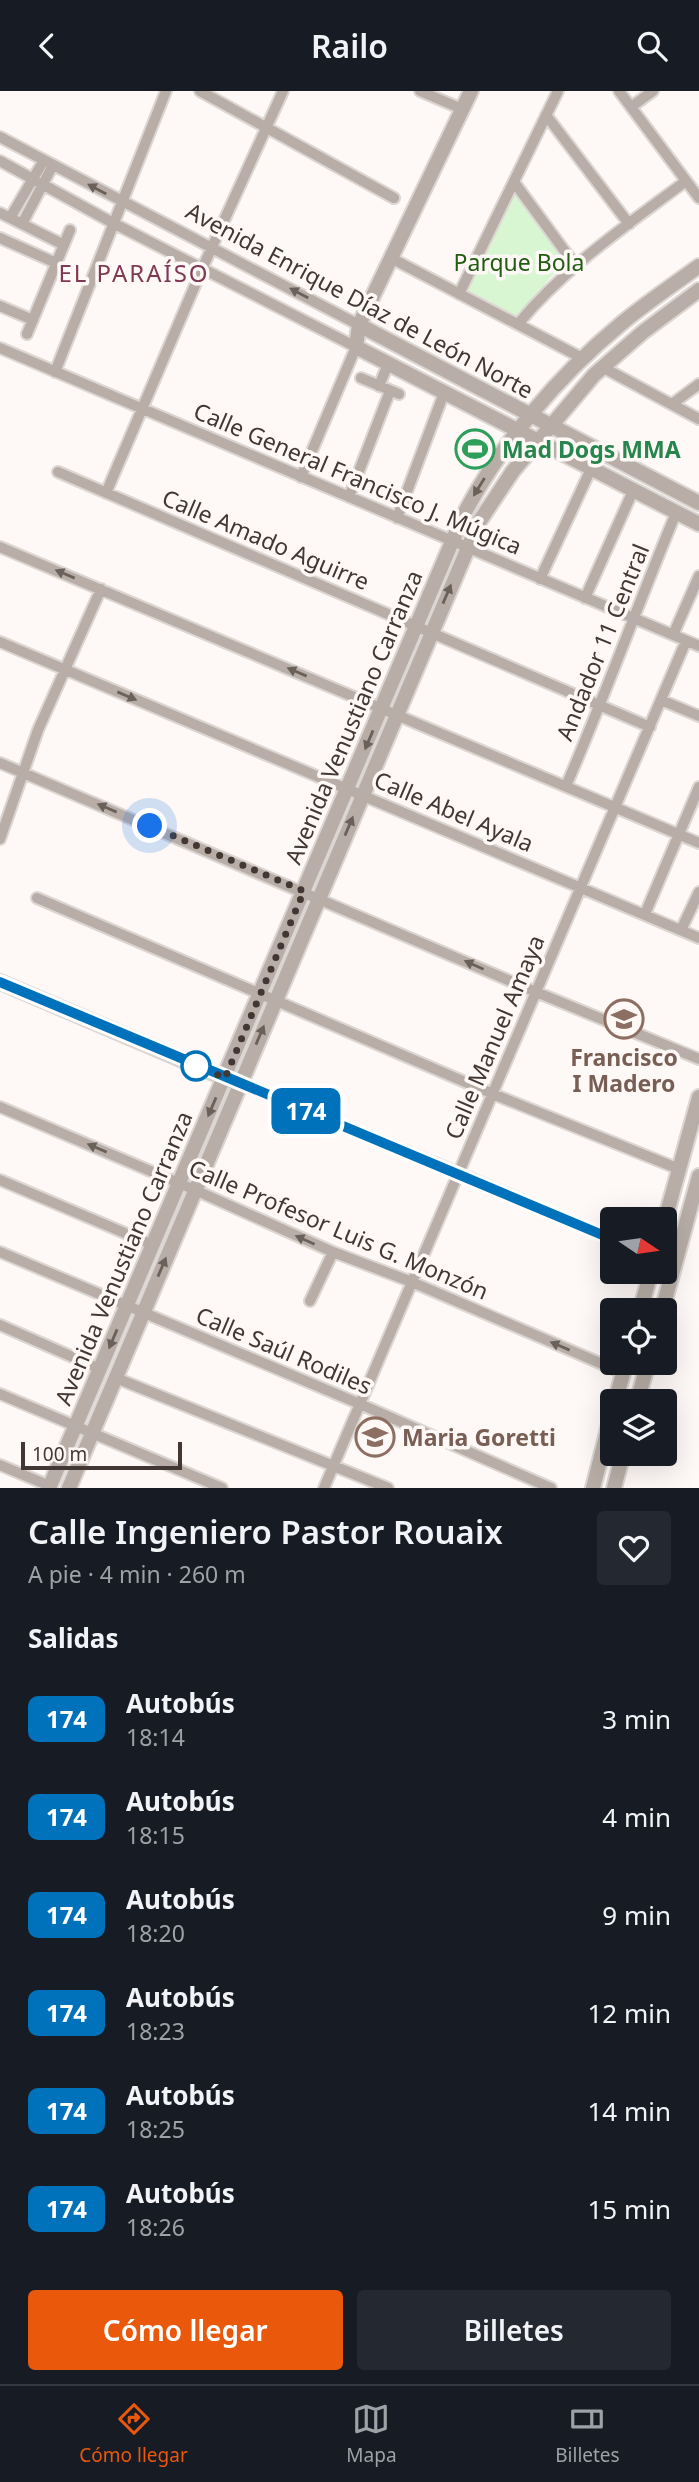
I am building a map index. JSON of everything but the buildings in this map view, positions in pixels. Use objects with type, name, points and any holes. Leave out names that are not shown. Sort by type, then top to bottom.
[{"type":"street","points":[[54,372],[166,91]]},
{"type":"street","points":[[200,91],[394,198]]},
{"type":"street","points":[[106,493],[202,269],[283,91]]},
{"type":"street","points":[[420,91],[462,109]]},
{"type":"street","points":[[301,477],[356,347],[359,325],[471,91]]},
{"type":"street","points":[[459,293],[558,91]]},
{"type":"street","points":[[619,91],[699,198]]},
{"type":"street","points":[[631,107],[653,91]]},
{"type":"street","points":[[546,115],[629,224]]},
{"type":"street","name":"Avenida Enrique Díaz de León Norte","points":[[0,137],[699,503]]},
{"type":"street","name":"Avenida Enrique Díaz de León Norte","points":[[0,161],[113,223],[699,524]]},
{"type":"street","points":[[22,224],[48,163]]},
{"type":"street","points":[[518,324],[541,297],[575,265],[686,181]]},
{"type":"street","points":[[38,182],[5,216],[64,245]]},
{"type":"street","points":[[513,182],[575,265]]},
{"type":"street","points":[[27,334],[70,230]]},
{"type":"street","points":[[0,238],[56,263]]},
{"type":"street","points":[[391,258],[584,359]]},
{"type":"street","name":"Avenida Venustiano Carranza","points":[[424,629],[452,541],[474,495],[518,431],[584,359],[621,324],[699,266]]},
{"type":"street","name":"Avenida Venustiano Carranza","points":[[50,1487],[348,789],[389,711],[424,629],[495,495],[550,425],[602,367],[699,290]]},
{"type":"street","points":[[0,306],[33,320]]},
{"type":"street","name":"Calle General Francisco J. Múgica","points":[[0,348],[699,646]]},
{"type":"street","points":[[379,386],[388,364]]},
{"type":"street","points":[[602,367],[699,419]]},
{"type":"street","points":[[349,497],[395,393],[361,378]]},
{"type":"street","points":[[672,404],[699,384]]},
{"type":"street","points":[[397,517],[444,393]]},
{"type":"street","points":[[540,579],[592,469]]},
{"type":"street","name":"Calle Amado Aguirre","points":[[58,472],[650,727]]},
{"type":"street","points":[[585,598],[633,491]]},
{"type":"street","name":"Andador 11 Central","points":[[566,786],[676,513]]},
{"type":"street","points":[[0,547],[699,843]]},
{"type":"street","points":[[673,635],[699,576]]},
{"type":"street","points":[[0,839],[22,772],[101,589]]},
{"type":"street","name":"Calle Manuel Amaya","points":[[324,1488],[687,641]]},
{"type":"street","name":"Calle Abel Ayala","points":[[0,642],[699,938]]},
{"type":"street","points":[[661,700],[699,716]]},
{"type":"street","name":"Avenida Venustiano Carranza","points":[[68,1488],[362,795],[389,711]]},
{"type":"street","points":[[0,763],[699,1059]]},
{"type":"street","points":[[645,915],[699,787]]},
{"type":"street","points":[[681,930],[699,892]]},
{"type":"street","points":[[37,898],[492,1094],[679,1170]]},
{"type":"street","points":[[0,982],[600,1234]]},
{"type":"street","points":[[669,1207],[699,1097]]},
{"type":"street","name":"Calle Profesor Luis G. Monzón","points":[[0,1107],[333,1252],[600,1358]]},
{"type":"street","points":[[666,1298],[699,1176]]},
{"type":"street","points":[[0,1179],[153,1245]]},
{"type":"street","name":"Calle Saúl Rodiles","points":[[0,1252],[551,1488]]},
{"type":"street","points":[[310,1301],[333,1252]]},
{"type":"street","points":[[0,1325],[100,1369]]},
{"type":"street","points":[[116,1378],[387,1488]]},
{"type":"street","points":[[0,1394],[222,1488]]},
{"type":"street","points":[[593,1488],[600,1460]]},
{"type":"street","points":[[0,1465],[50,1487]]},
{"type":"street","points":[[614,1488],[620,1466]]},
{"type":"green space","name":"Parque Bola","points":[[514,192],[568,262],[551,277],[516,319],[466,292]]},
{"type":"bus line","name":"174","points":[[0,982],[600,1234]]},
{"type":"place","name":"Mad Dogs MMA","points":[[475,449]]},
{"type":"place","name":"Francisco I Madero","points":[[624,1019]]},
{"type":"place","name":"Maria Goretti","points":[[375,1437]]},
{"type":"district","name":"EL PARAÍSO","points":[[134,272]]},
{"type":"route","points":[[150,826],[304,891],[225,1078],[191,1063],[196,1066]]}]
